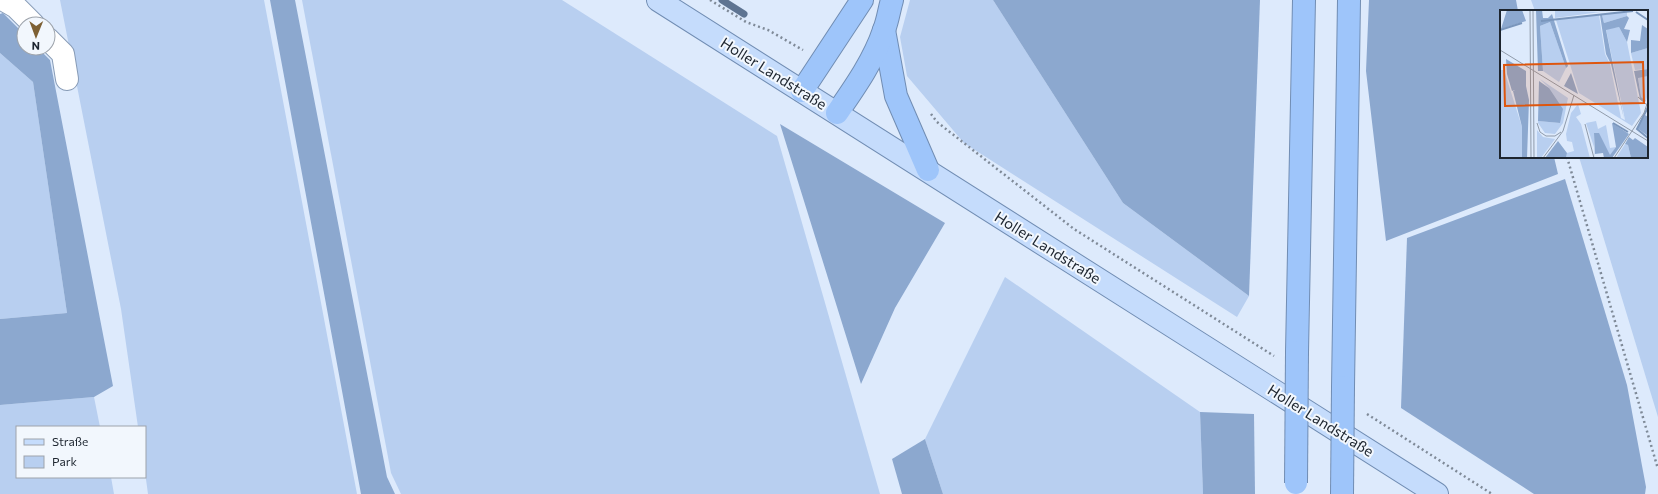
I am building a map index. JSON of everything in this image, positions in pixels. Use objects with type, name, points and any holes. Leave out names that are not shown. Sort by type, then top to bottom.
[{"type":"highway","points":[[802,91],[862,0]]},
{"type":"highway","points":[[837,113],[859,83],[884,30],[892,0]]},
{"type":"highway","points":[[1296,489],[1287,355],[1304,0]]},
{"type":"highway","points":[[1342,494],[1348,0]]},
{"type":"highway","points":[[884,30],[896,96],[928,170]]},
{"type":"main road","name":"Holler Landstraße","points":[[658,0],[1437,494]]},
{"type":"street","points":[[4,0],[16,6],[25,16]]},
{"type":"street","points":[[56,47],[63,54],[67,79]]},
{"type":"path","points":[[710,0],[746,22],[775,34],[822,61]]},
{"type":"path","points":[[928,110],[937,122],[1074,229],[1287,355]]},
{"type":"path","points":[[1567,158],[1658,469]]},
{"type":"path","points":[[1364,413],[1492,494]]},
{"type":"green space","points":[[60,0],[264,0],[357,494],[148,494],[146,478],[146,426],[138,426],[121,309]]},
{"type":"green space","points":[[302,0],[562,0],[777,136],[880,494],[401,494],[391,473]]},
{"type":"green space","points":[[910,0],[993,0],[1123,203],[1249,296],[1237,317],[964,143],[907,76],[900,37]]},
{"type":"green space","points":[[1531,0],[1658,0],[1658,417],[1579,158],[1648,158],[1648,10],[1535,10]]},
{"type":"green space","points":[[0,53],[33,82],[67,313],[0,319]]},
{"type":"green space","points":[[1005,277],[1200,412],[1203,494],[943,494],[925,439]]},
{"type":"green space","points":[[94,397],[100,426],[16,426],[16,478],[111,478],[114,494],[0,494],[0,405]]},
{"type":"shaded area","points":[[270,0],[295,0],[387,477],[395,494],[361,494]]},
{"type":"shaded area","points":[[993,0],[1260,0],[1249,296],[1123,203]]},
{"type":"shaded area","points":[[1369,0],[1516,0],[1518,10],[1500,10],[1500,158],[1554,158],[1558,174],[1386,241],[1366,71]]},
{"type":"shaded area","points":[[3,13],[16,26],[16,56],[46,56],[50,60],[113,386],[94,397],[0,405],[0,319],[67,313],[33,82],[0,53],[0,14]]},
{"type":"shaded area","points":[[780,124],[945,223],[895,308],[861,384]]},
{"type":"shaded area","points":[[1565,179],[1627,385],[1646,487],[1645,494],[1534,494],[1401,408],[1407,238]]},
{"type":"shaded area","points":[[1200,412],[1254,414],[1255,494],[1203,494]]},
{"type":"shaded area","points":[[925,439],[943,494],[902,494],[892,459]]},
{"type":"waterway","points":[[722,0],[744,14]]}]
